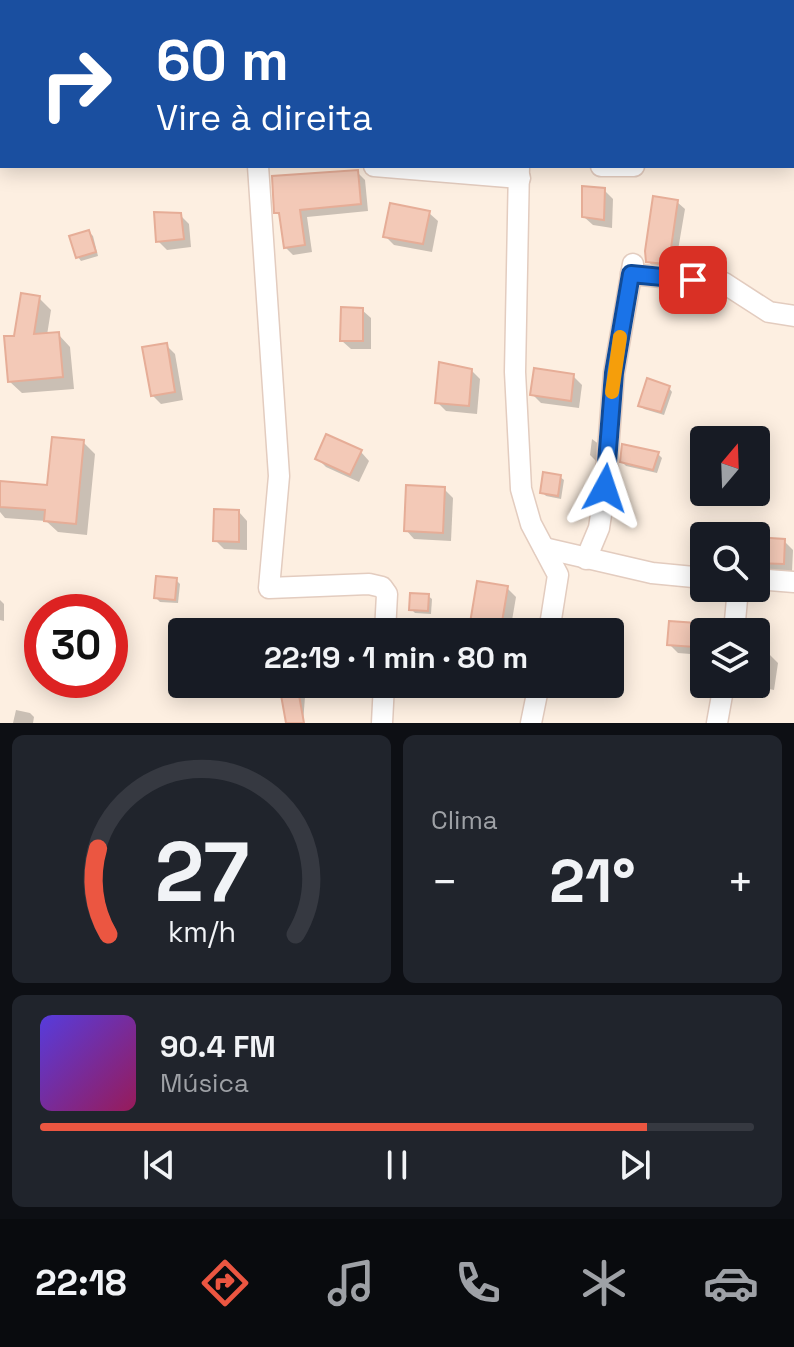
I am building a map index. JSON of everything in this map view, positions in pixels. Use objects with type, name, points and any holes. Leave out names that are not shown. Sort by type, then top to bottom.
[{"type":"street","points":[[258,168],[279,476],[269,588],[369,584],[382,587],[387,594],[386,618]]},
{"type":"street","points":[[423,168],[520,172],[515,372],[521,489],[531,524],[558,575],[551,618]]},
{"type":"street","points":[[586,559],[599,528],[614,373],[632,269],[724,283],[769,312],[794,316]]},
{"type":"street","points":[[544,548],[652,573],[690,577]]},
{"type":"street","points":[[770,580],[794,582]]},
{"type":"street","points":[[382,723],[383,698]]},
{"type":"street","points":[[531,723],[536,698]]},
{"type":"street","points":[[717,723],[721,698]]},
{"type":"building","points":[[358,170],[361,204],[300,210],[305,245],[284,248],[279,213],[274,213],[272,176]]},
{"type":"building","points":[[582,186],[605,188],[604,220],[582,217]]},
{"type":"building","points":[[653,196],[678,200],[671,248],[695,250],[694,267],[646,262]]},
{"type":"building","points":[[390,203],[430,211],[423,244],[383,237]]},
{"type":"building","points":[[154,212],[181,213],[184,239],[156,242]]},
{"type":"building","points":[[89,230],[96,252],[76,258],[69,236]]},
{"type":"building","points":[[21,293],[40,296],[34,334],[59,332],[63,377],[8,382],[4,336],[14,336]]},
{"type":"building","points":[[341,307],[363,308],[363,341],[340,341]]},
{"type":"building","points":[[167,343],[175,392],[151,396],[142,347]]},
{"type":"building","points":[[439,362],[472,369],[469,406],[435,403]]},
{"type":"building","points":[[534,368],[574,374],[571,401],[530,395]]},
{"type":"building","points":[[647,378],[670,386],[661,412],[638,406]]},
{"type":"building","points":[[326,434],[362,450],[350,475],[315,459]]},
{"type":"building","points":[[52,437],[84,440],[76,524],[44,521],[45,510],[0,507],[0,481],[47,485]]},
{"type":"building","points":[[622,444],[659,452],[653,470],[620,462]]},
{"type":"building","points":[[543,472],[561,475],[558,496],[540,493]]},
{"type":"building","points":[[406,485],[445,487],[443,533],[404,531]]},
{"type":"building","points":[[214,509],[239,510],[239,542],[213,541]]},
{"type":"building","points":[[770,538],[785,539],[784,564],[770,564]]},
{"type":"building","points":[[156,576],[177,578],[175,600],[154,598]]},
{"type":"building","points":[[477,581],[508,586],[503,618],[471,618]]},
{"type":"building","points":[[410,593],[429,594],[428,611],[409,610]]},
{"type":"building","points":[[669,621],[690,622],[690,647],[667,645]]},
{"type":"building","points":[[282,698],[300,698],[304,723],[286,723]]},
{"type":"slow traffic","points":[[612,392],[620,337]]},
{"type":"route","points":[[605,488],[614,373],[631,274],[693,280]]}]
